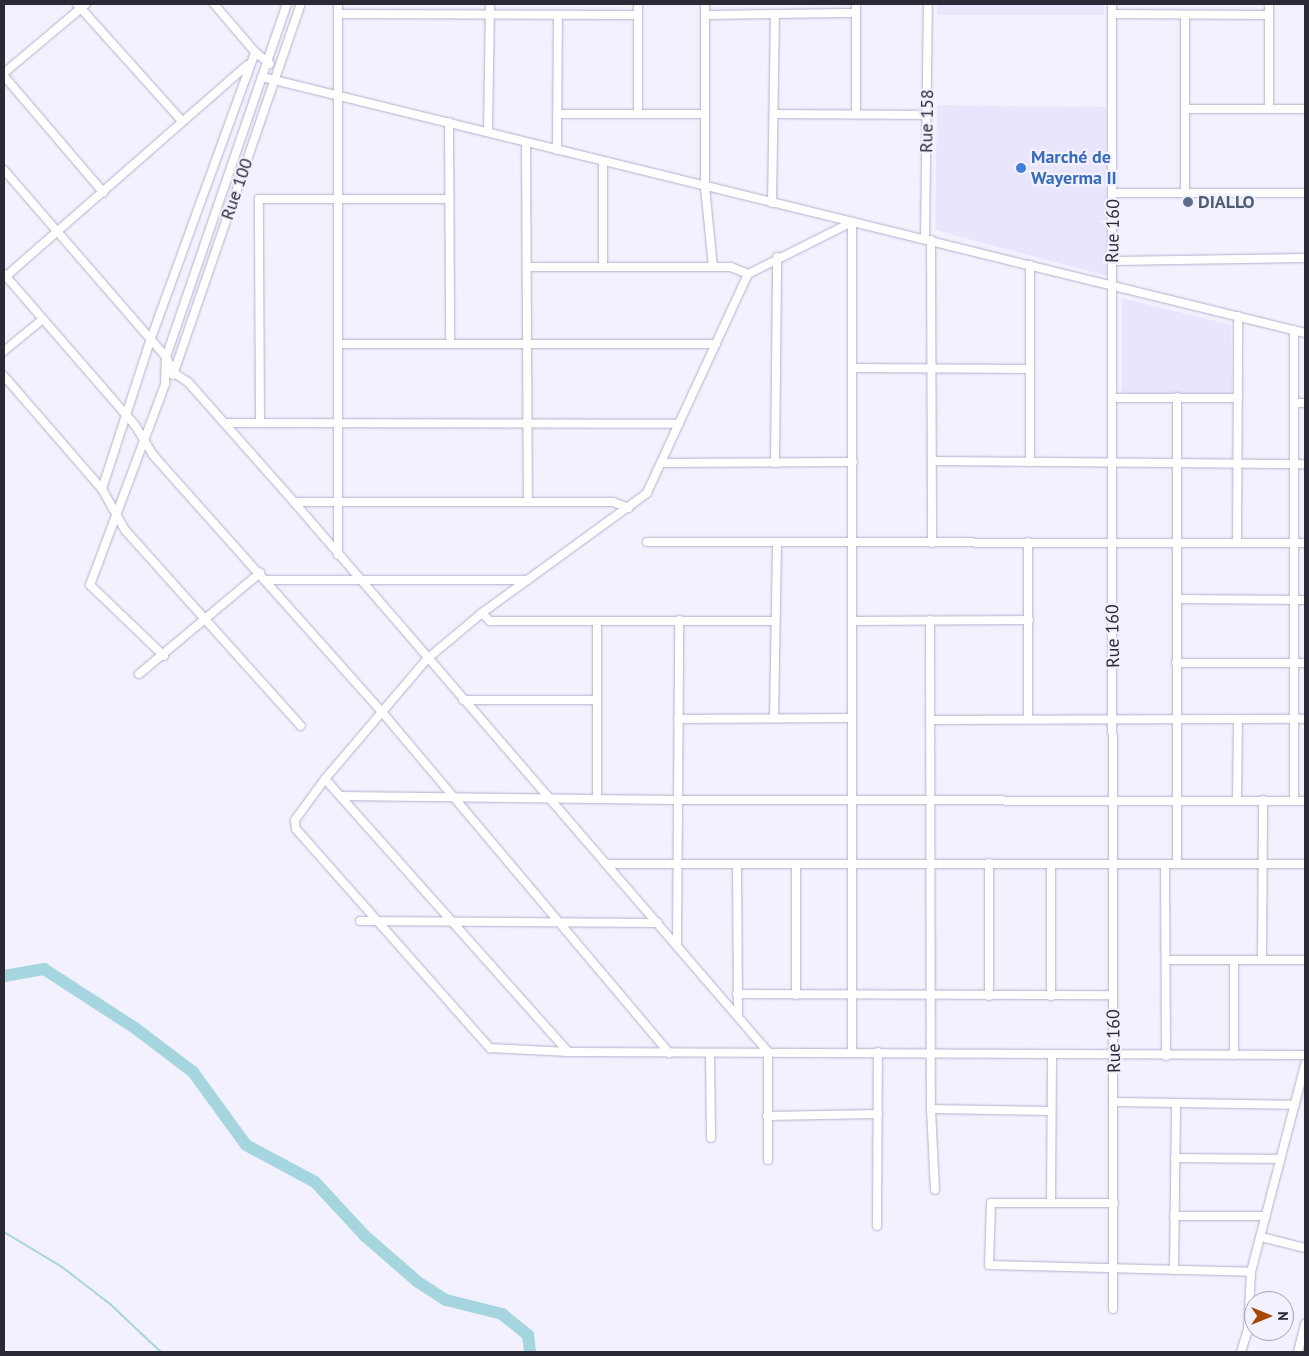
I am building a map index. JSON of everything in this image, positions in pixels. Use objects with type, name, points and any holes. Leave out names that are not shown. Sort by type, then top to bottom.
[{"type":"street","points":[[214,4],[255,52],[267,63],[279,66]]},
{"type":"street","points":[[164,656],[90,585],[144,443],[164,384],[166,357],[287,4]]},
{"type":"street","name":"Rue 100","points":[[174,374],[301,4]]},
{"type":"street","points":[[338,4],[340,344],[338,555]]},
{"type":"street","points":[[488,132],[490,4]]},
{"type":"street","points":[[638,4],[638,114]]},
{"type":"street","points":[[705,4],[705,187],[713,267]]},
{"type":"street","points":[[856,4],[856,113]]},
{"type":"street","name":"Rue 158","points":[[928,4],[928,240],[932,368],[932,543]]},
{"type":"street","name":"Rue 160","points":[[1112,4],[1114,193],[1112,285],[1114,720],[1113,1309]]},
{"type":"street","points":[[1269,4],[1269,109]]},
{"type":"street","points":[[103,192],[4,74],[81,5],[182,121]]},
{"type":"street","points":[[706,15],[856,13]]},
{"type":"street","points":[[339,14],[638,15]]},
{"type":"street","points":[[772,203],[775,14]]},
{"type":"street","points":[[1112,14],[1269,15]]},
{"type":"street","points":[[557,150],[558,15]]},
{"type":"street","points":[[1185,15],[1185,192]]},
{"type":"street","points":[[102,490],[128,418],[150,341],[248,64],[255,52]]},
{"type":"street","points":[[248,64],[103,192],[4,276],[135,425],[144,443],[382,712],[563,923],[669,1053]]},
{"type":"street","points":[[262,77],[1305,333]]},
{"type":"street","points":[[1186,109],[1305,109]]},
{"type":"street","points":[[774,114],[856,113],[928,115]]},
{"type":"street","points":[[558,114],[705,114]]},
{"type":"street","points":[[449,122],[450,344]]},
{"type":"street","points":[[526,143],[529,267],[528,502]]},
{"type":"street","points":[[603,162],[603,266]]},
{"type":"street","points":[[4,170],[150,341],[166,357],[174,374],[188,382],[224,422],[427,660],[738,1014],[768,1052],[768,1160]]},
{"type":"street","points":[[1114,193],[1305,192]]},
{"type":"street","points":[[260,422],[258,199],[449,199]]},
{"type":"street","points":[[852,222],[777,257],[748,274],[647,493],[629,508],[482,613],[427,660],[325,779],[294,825],[490,1048],[568,1052],[669,1053],[878,1052],[1052,1056],[1305,1055]]},
{"type":"street","points":[[852,222],[854,368],[852,1052]]},
{"type":"street","points":[[775,464],[777,257]]},
{"type":"street","points":[[1113,261],[1305,258]]},
{"type":"street","points":[[1030,265],[1030,462]]},
{"type":"street","points":[[529,267],[731,267],[748,274]]},
{"type":"street","points":[[1237,544],[1238,316]]},
{"type":"street","points":[[4,351],[43,319]]},
{"type":"street","points":[[1294,330],[1294,801]]},
{"type":"street","points":[[340,344],[716,344]]},
{"type":"street","points":[[854,368],[1030,369]]},
{"type":"street","points":[[164,384],[174,374]]},
{"type":"street","points":[[4,376],[102,490],[118,513],[124,530],[207,619],[301,726]]},
{"type":"street","points":[[1177,397],[1177,864]]},
{"type":"street","points":[[1113,398],[1238,398]]},
{"type":"street","points":[[1294,403],[1305,403]]},
{"type":"street","points":[[224,422],[679,424]]},
{"type":"street","points":[[933,461],[1305,464]]},
{"type":"street","points":[[662,463],[775,464],[853,462]]},
{"type":"street","points":[[294,502],[614,502],[629,508]]},
{"type":"street","points":[[647,542],[776,544],[1028,542],[1305,543]]},
{"type":"street","points":[[1028,542],[1028,719]]},
{"type":"street","points":[[774,718],[776,544]]},
{"type":"street","points":[[139,674],[164,656],[260,573]]},
{"type":"street","points":[[266,580],[527,580]]},
{"type":"street","points":[[1177,599],[1305,600]]},
{"type":"street","points":[[482,613],[490,621],[775,621]]},
{"type":"street","points":[[677,946],[679,620]]},
{"type":"street","points":[[930,620],[932,799],[931,1109],[935,1190]]},
{"type":"street","points":[[854,621],[1028,620]]},
{"type":"street","points":[[597,621],[597,799]]},
{"type":"street","points":[[1176,663],[1305,663]]},
{"type":"street","points":[[463,700],[597,700]]},
{"type":"street","points":[[678,719],[852,718]]},
{"type":"street","points":[[931,720],[1305,719]]},
{"type":"street","points":[[1237,800],[1238,720]]},
{"type":"street","points":[[325,779],[568,1052]]},
{"type":"street","points":[[341,796],[550,800],[932,799],[1305,801]]},
{"type":"street","points":[[1262,959],[1263,800]]},
{"type":"street","points":[[606,864],[796,864],[852,862],[931,864],[1305,864]]},
{"type":"street","points":[[989,863],[989,996]]},
{"type":"street","points":[[737,864],[738,1014]]},
{"type":"street","points":[[796,864],[796,995]]},
{"type":"street","points":[[1051,864],[1051,996]]},
{"type":"street","points":[[1165,864],[1166,1056]]},
{"type":"street","points":[[360,921],[658,923]]},
{"type":"street","points":[[1166,960],[1305,960]]},
{"type":"street","points":[[1234,960],[1234,1055]]},
{"type":"street","points":[[737,994],[853,996],[1113,995]]},
{"type":"street","points":[[877,1226],[878,1052]]},
{"type":"street","points":[[710,1053],[711,1138]]},
{"type":"street","points":[[1051,1202],[1052,1056]]},
{"type":"street","points":[[1242,1352],[1248,1329],[1252,1272],[1305,1064]]},
{"type":"street","points":[[1114,1102],[1305,1101]]},
{"type":"street","points":[[1174,1270],[1176,1103]]},
{"type":"street","points":[[931,1109],[1051,1111]]},
{"type":"street","points":[[767,1116],[878,1114]]},
{"type":"street","points":[[1175,1158],[1280,1159]]},
{"type":"street","points":[[1114,1202],[991,1202],[989,1265],[1252,1272]]},
{"type":"street","points":[[1174,1216],[1266,1216]]},
{"type":"street","points":[[1260,1237],[1305,1248]]},
{"type":"street","points":[[1298,1352],[1305,1324]]},
{"type":"shaded area","points":[[937,4],[1104,4],[1104,15],[937,15]]},
{"type":"shaded area","name":"Marché de Wayerma II","points":[[937,105],[1106,107],[1107,276],[935,230]]},
{"type":"shaded area","points":[[1122,298],[1231,325],[1232,394],[1122,393]]},
{"type":"waterway","points":[[4,976],[44,969],[135,1028],[193,1072],[246,1145],[315,1182],[365,1236],[418,1282],[446,1300],[502,1314],[528,1335],[530,1352]]},
{"type":"waterway","points":[[4,1232],[62,1267],[110,1304],[161,1352]]},
{"type":"place","name":"Marché de Wayerma II","points":[[1021,168]]},
{"type":"place","name":"DIALLO","points":[[1188,202]]}]
